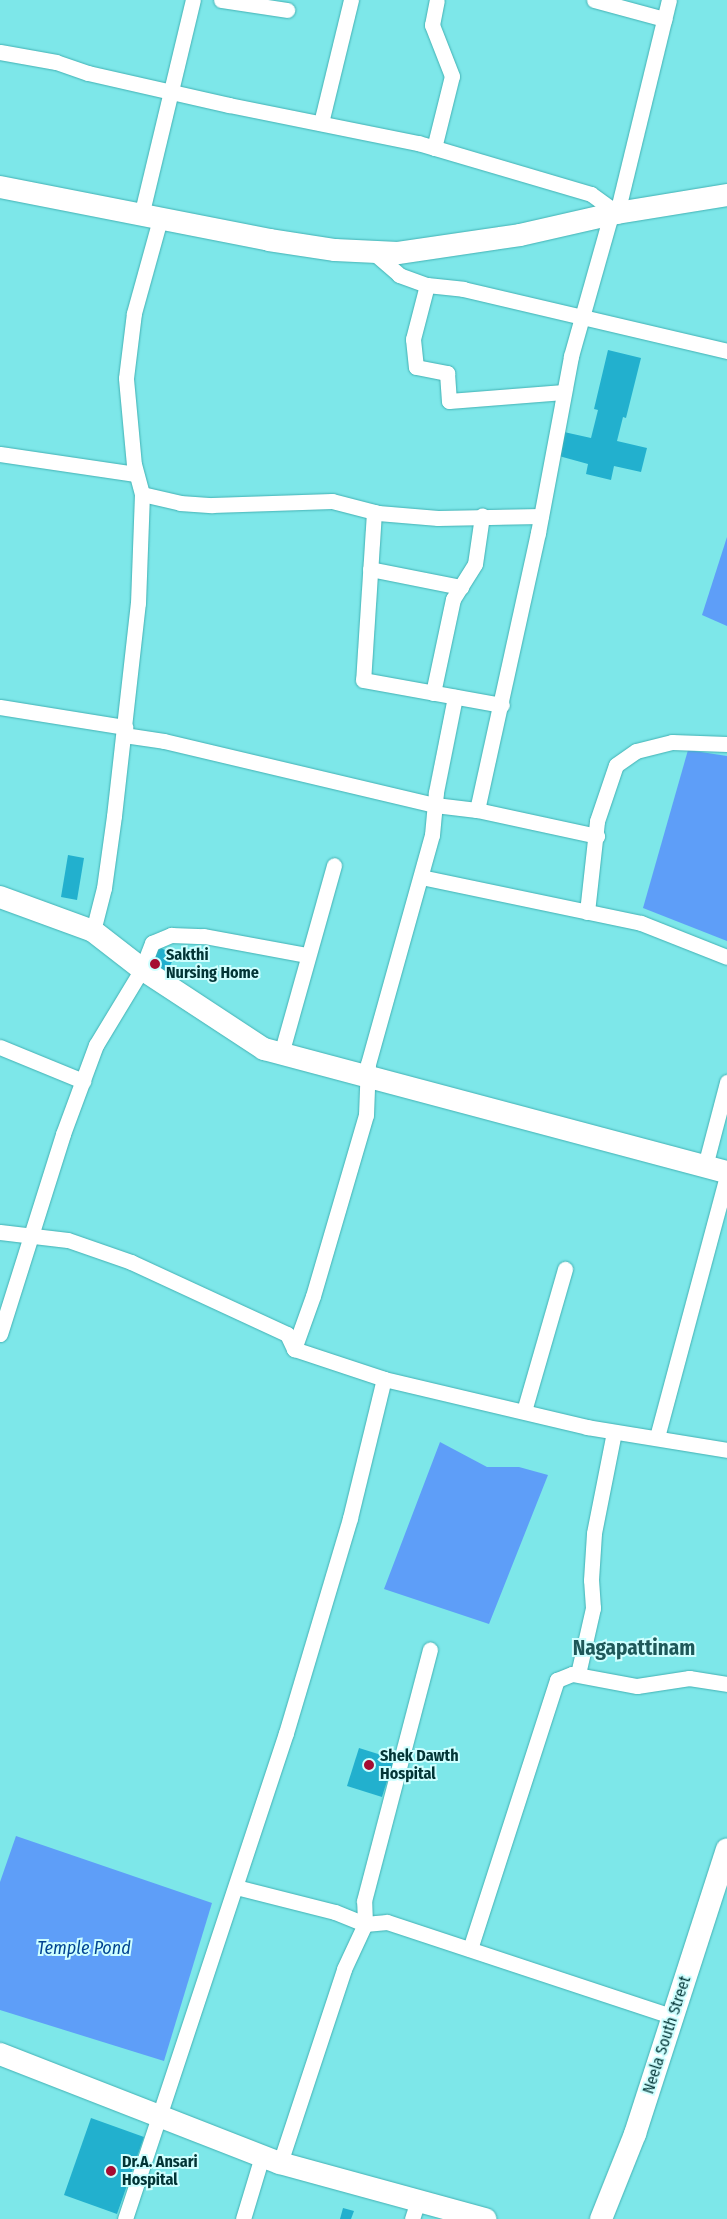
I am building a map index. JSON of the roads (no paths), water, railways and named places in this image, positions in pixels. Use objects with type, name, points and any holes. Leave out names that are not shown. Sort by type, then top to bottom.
[{"type":"street","points":[[93,931],[104,888],[125,731],[138,603],[142,494],[136,474],[126,378],[134,313],[170,91],[193,0]]},
{"type":"street","points":[[221,0],[286,10]]},
{"type":"street","points":[[321,123],[351,0]]},
{"type":"street","points":[[434,148],[452,76],[432,25],[437,0]]},
{"type":"street","points":[[594,0],[664,20]]},
{"type":"street","points":[[477,810],[502,705],[542,516],[564,392],[582,316],[614,214],[669,0]]},
{"type":"street","points":[[0,52],[56,62],[88,73],[434,148],[591,194],[614,214]]},
{"type":"street","points":[[0,187],[150,218],[335,250],[398,253],[520,235],[614,214],[727,194]]},
{"type":"street","points":[[373,252],[399,275],[427,285],[463,289],[727,352]]},
{"type":"street","points":[[427,285],[413,339],[416,367],[447,373],[449,401],[564,392]]},
{"type":"street","points":[[0,454],[136,474]]},
{"type":"street","points":[[142,494],[180,503],[212,505],[332,501],[374,512],[438,518],[542,516]]},
{"type":"street","points":[[374,512],[363,680],[502,705]]},
{"type":"street","points":[[433,693],[453,599],[475,564],[482,516]]},
{"type":"street","points":[[370,569],[461,587]]},
{"type":"street","points":[[294,1349],[313,1296],[366,1115],[368,1064],[432,835],[435,805],[455,697]]},
{"type":"street","points":[[0,708],[125,731],[435,805],[477,810],[596,836]]},
{"type":"street","points":[[587,912],[596,836],[609,777],[623,757],[672,742],[727,744]]},
{"type":"street","points":[[281,1054],[307,955],[334,865]]},
{"type":"street","points":[[421,877],[641,923],[727,956]]},
{"type":"street","points":[[0,897],[93,931],[142,969],[264,1049],[727,1172]]},
{"type":"street","points":[[0,1334],[96,1045],[142,969],[152,943],[171,935],[238,940],[307,955]]},
{"type":"street","points":[[0,1047],[83,1081]]},
{"type":"street","points":[[705,1166],[727,1082]]},
{"type":"street","points":[[657,1437],[727,1176]]},
{"type":"street","points":[[0,1232],[68,1240],[131,1262],[287,1334],[294,1349],[384,1379],[614,1432],[657,1437],[727,1450]]},
{"type":"street","points":[[524,1411],[565,1270]]},
{"type":"street","points":[[125,2219],[236,1887],[326,1601],[384,1379]]},
{"type":"street","points":[[578,1674],[593,1602],[590,1580],[594,1533],[614,1432]]},
{"type":"street","points":[[243,2219],[271,2160],[344,1969],[365,1924],[364,1901],[430,1650]]},
{"type":"street","points":[[470,1949],[554,1687],[562,1677],[578,1674],[638,1686],[689,1678],[727,1684]]},
{"type":"street","name":"Neela South Street","points":[[602,2219],[635,2134],[727,1850]]},
{"type":"street","points":[[236,1887],[335,1912],[365,1924],[387,1922],[672,2016]]},
{"type":"street","points":[[0,2054],[271,2160],[415,2210],[485,2219]]},
{"type":"water","points":[[727,537],[727,626],[702,615]]},
{"type":"water","points":[[688,750],[727,756],[727,941],[643,908]]},
{"type":"water","points":[[440,1442],[487,1467],[519,1467],[548,1475],[489,1624],[384,1589]]},
{"type":"water","name":"Temple Pond","points":[[16,1836],[212,1903],[164,2061],[0,2010],[0,1882]]},
{"type":"place","name":"Sakthi Nursing Home","points":[[155,964]]},
{"type":"place","name":"Shek Dawth Hospital","points":[[369,1765]]},
{"type":"place","name":"Dr.A. Ansari Hospital","points":[[111,2171]]},
{"type":"district","name":"Nagapattinam","points":[[634,1648]]}]
